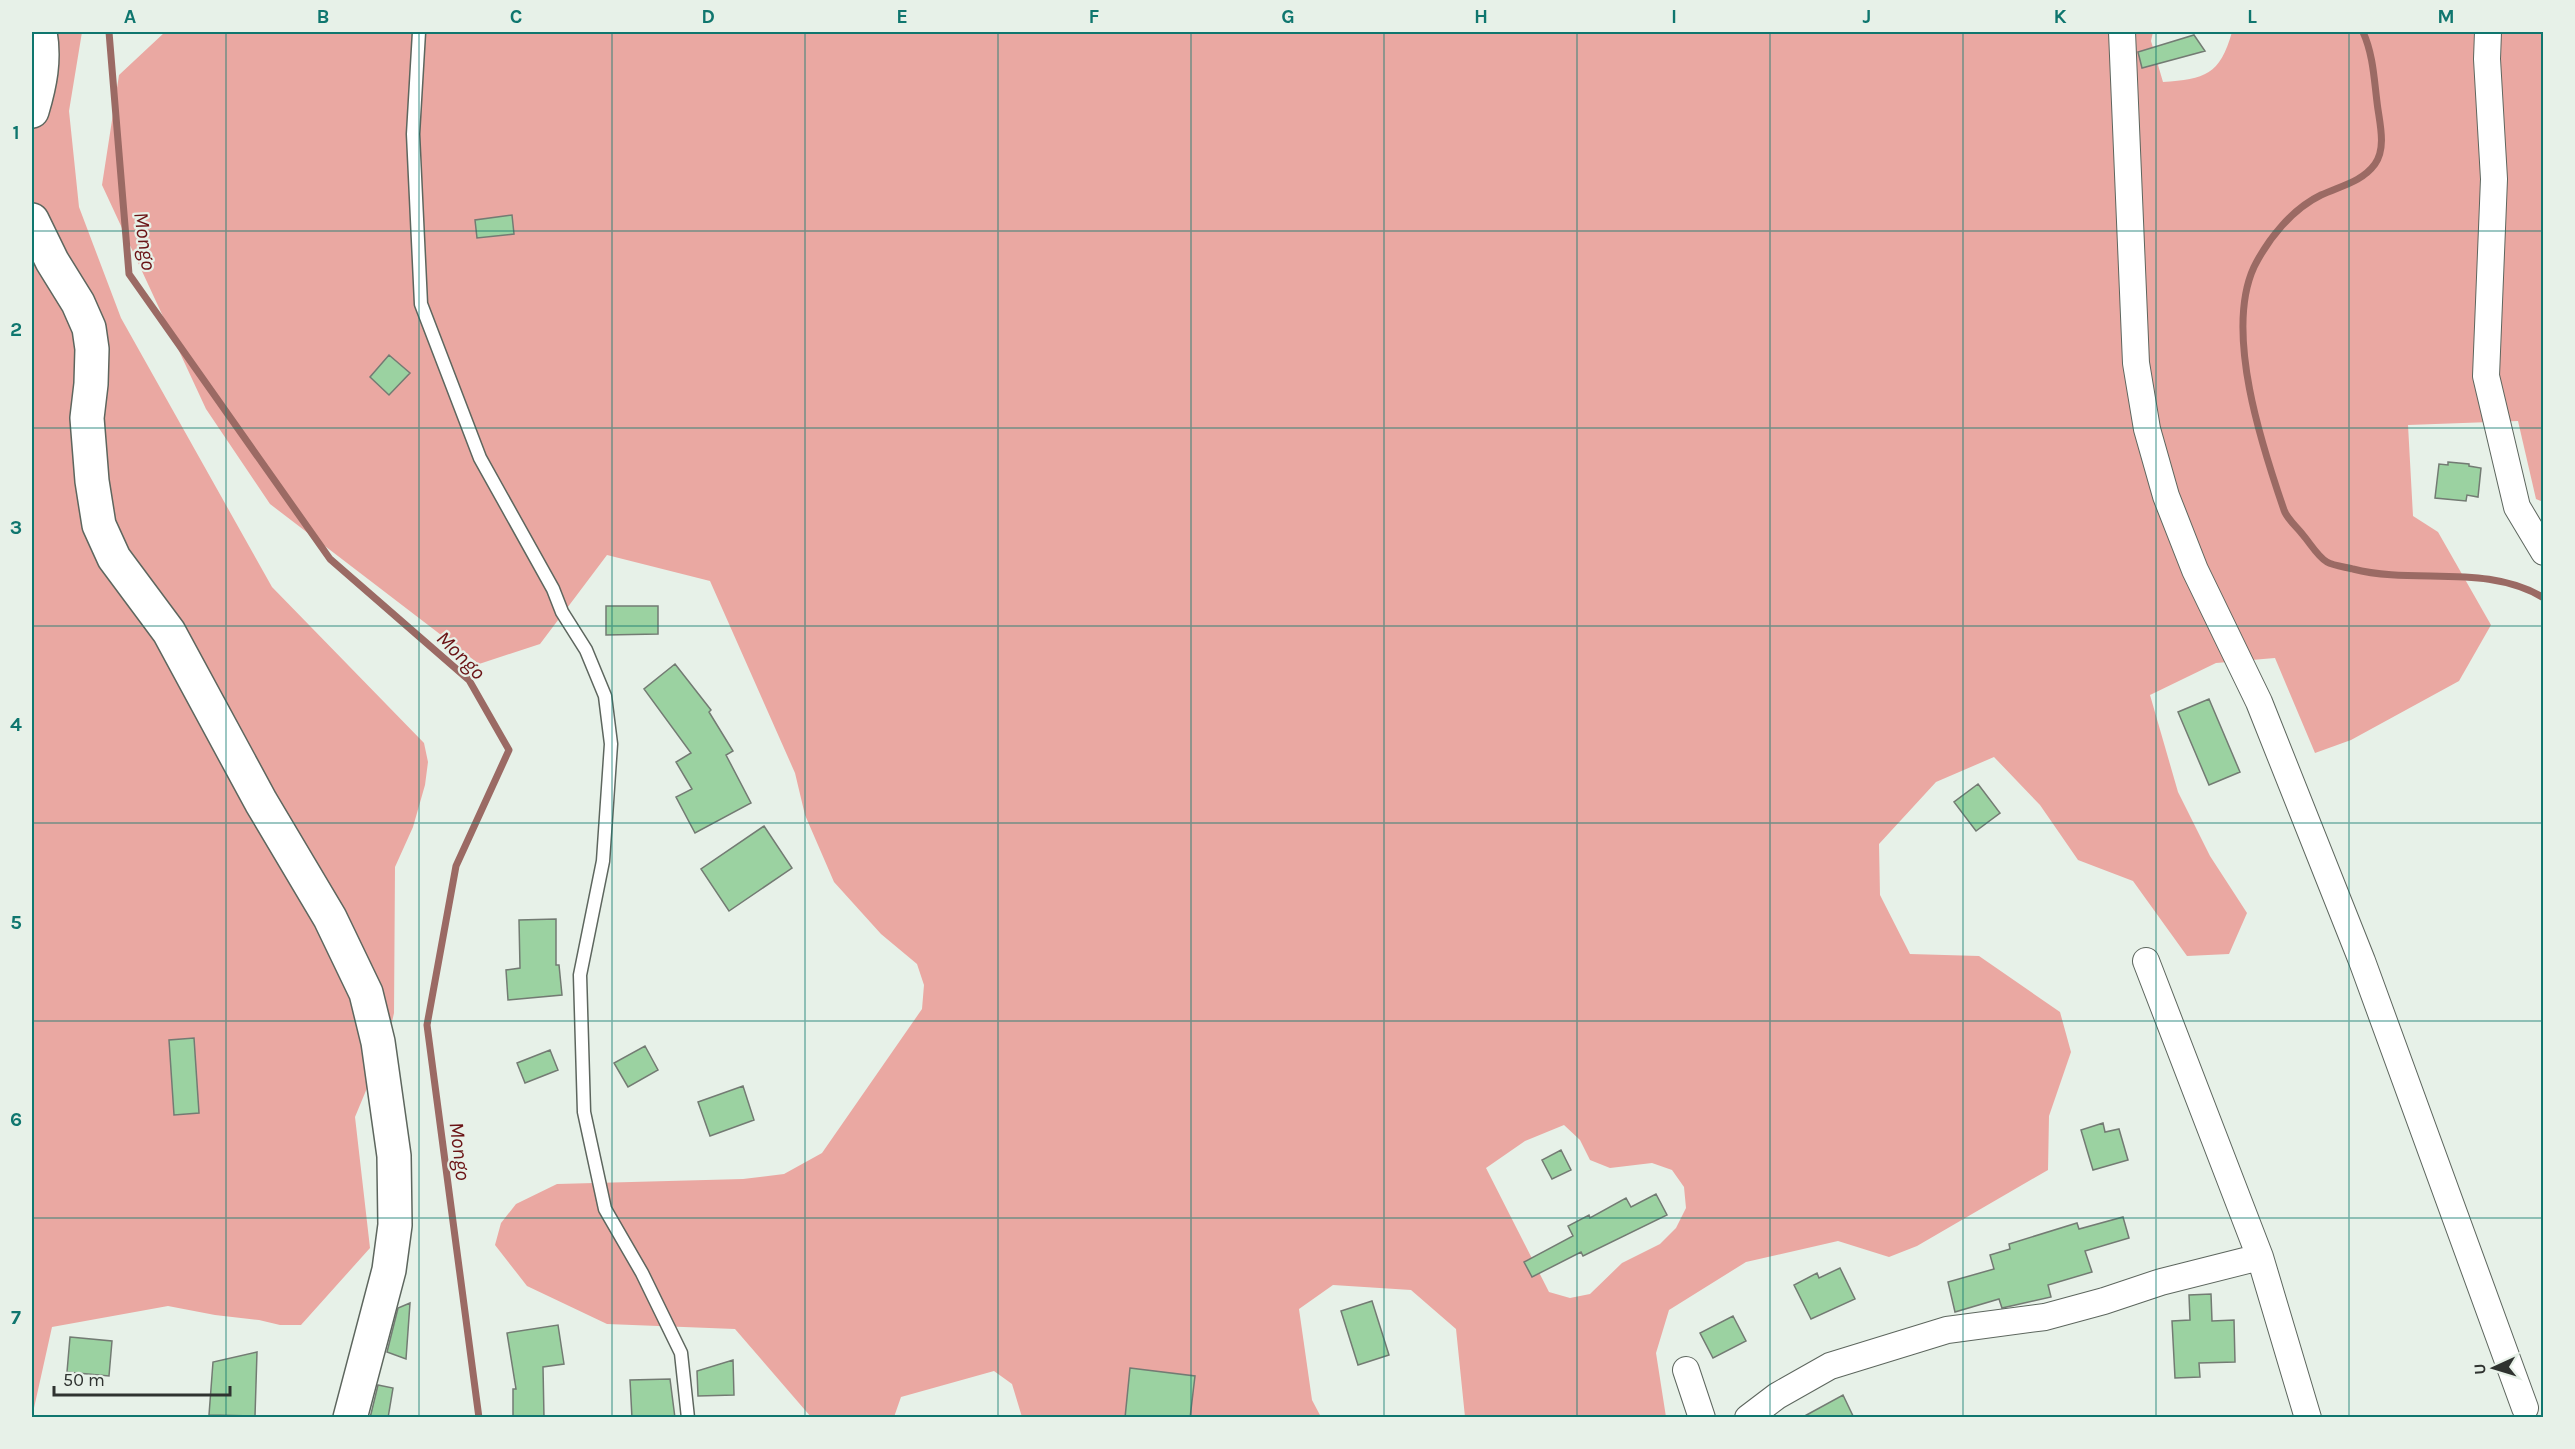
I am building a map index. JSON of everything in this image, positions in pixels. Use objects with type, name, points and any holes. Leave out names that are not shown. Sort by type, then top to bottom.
[{"type":"street","points":[[32,111],[40,81],[43,56],[40,32]]},
{"type":"street","points":[[2122,32],[2136,363],[2147,429],[2166,496],[2195,570],[2259,702],[2358,951],[2530,1408]]},
{"type":"street","points":[[2488,32],[2487,59],[2494,179],[2486,376],[2517,507],[2544,552]]},
{"type":"street","points":[[32,220],[52,261],[78,303],[89,328],[92,349],[92,384],[87,418],[92,481],[99,525],[114,558],[169,632],[261,802],[330,918],[366,993],[378,1042],[394,1156],[395,1215],[389,1270],[350,1418]]},
{"type":"street","points":[[2146,961],[2260,1257],[2308,1418]]},
{"type":"street","points":[[1748,1418],[1777,1396],[1830,1366],[1947,1330],[2045,1317],[2161,1282],[2260,1257]]},
{"type":"street","points":[[1686,1370],[1702,1418]]},
{"type":"lane","points":[[419,32],[413,134],[421,304],[480,459],[553,590],[562,612],[586,650],[605,696],[610,744],[603,861],[580,975],[584,1112],[605,1209],[642,1273],[681,1353],[688,1418]]},
{"type":"shaded area","points":[[32,32],[82,32],[69,111],[79,207],[121,318],[272,587],[424,743],[428,762],[425,785],[413,827],[395,867],[394,1013],[389,1035],[355,1117],[370,1248],[301,1325],[280,1325],[168,1306],[52,1327],[32,1417]]},
{"type":"shaded area","points":[[165,32],[2153,32],[2151,41],[2163,82],[2190,79],[2209,72],[2222,58],[2232,32],[2543,32],[2543,502],[2536,499],[2518,421],[2408,425],[2413,516],[2438,532],[2491,625],[2459,681],[2351,740],[2315,753],[2275,658],[2216,663],[2150,695],[2178,792],[2210,856],[2247,913],[2229,954],[2187,956],[2133,881],[2078,860],[2040,805],[1994,757],[1936,782],[1879,844],[1880,895],[1910,954],[1979,956],[2060,1012],[2071,1052],[2049,1116],[2048,1170],[1917,1246],[1889,1257],[1838,1241],[1746,1262],[1669,1310],[1656,1353],[1666,1417],[1465,1417],[1456,1329],[1411,1290],[1333,1285],[1299,1309],[1312,1400],[1321,1417],[1022,1417],[1012,1384],[994,1371],[901,1397],[894,1417],[811,1417],[735,1329],[607,1324],[527,1286],[495,1245],[501,1223],[516,1204],[557,1184],[743,1179],[784,1174],[822,1153],[922,1009],[924,985],[917,964],[881,934],[834,882],[805,815],[795,773],[710,581],[607,555],[540,644],[479,664],[270,504],[206,409],[102,185],[119,75]],"holes":[[[1564,1125],[1580,1140],[1590,1160],[1610,1168],[1652,1163],[1672,1170],[1684,1187],[1686,1208],[1676,1228],[1660,1244],[1622,1263],[1590,1294],[1570,1298],[1549,1292],[1486,1168],[1525,1141]]]},
{"type":"building","points":[[2194,35],[2205,51],[2142,68],[2138,52]]},
{"type":"building","points":[[512,215],[514,234],[477,238],[475,220]]},
{"type":"building","points":[[389,355],[410,373],[389,395],[370,377]]},
{"type":"building","points":[[2448,462],[2481,468],[2478,497],[2467,495],[2466,501],[2435,498],[2439,464],[2448,465]]},
{"type":"building","points":[[606,606],[658,606],[658,634],[606,635]]},
{"type":"building","points":[[675,664],[711,710],[709,712],[733,751],[726,755],[751,803],[695,833],[676,797],[692,789],[676,762],[691,753],[644,689]]},
{"type":"building","points":[[2209,699],[2240,772],[2209,785],[2178,712]]},
{"type":"building","points":[[1978,784],[2000,813],[1976,831],[1954,802]]},
{"type":"building","points":[[764,826],[792,868],[729,911],[701,869]]},
{"type":"building","points":[[556,919],[556,965],[559,965],[562,995],[508,1000],[506,970],[520,968],[519,920]]},
{"type":"building","points":[[194,1038],[199,1113],[174,1115],[169,1040]]},
{"type":"building","points":[[645,1046],[658,1070],[628,1087],[614,1063]]},
{"type":"building","points":[[550,1050],[558,1070],[525,1083],[517,1063]]},
{"type":"building","points":[[743,1086],[754,1120],[710,1136],[698,1102]]},
{"type":"building","points":[[2103,1123],[2105,1132],[2119,1129],[2128,1160],[2093,1170],[2081,1130]]},
{"type":"building","points":[[1561,1150],[1571,1170],[1552,1179],[1542,1160]]},
{"type":"building","points":[[1656,1194],[1667,1215],[1583,1256],[1581,1252],[1532,1277],[1524,1262],[1573,1236],[1568,1226],[1589,1215],[1590,1218],[1626,1198],[1631,1207]]},
{"type":"building","points":[[2123,1217],[2129,1238],[2085,1251],[2092,1272],[2048,1285],[2051,1297],[2002,1308],[1999,1299],[1955,1312],[1948,1282],[1994,1269],[1990,1255],[2010,1249],[2009,1244],[2077,1223],[2079,1229]]},
{"type":"building","points":[[1840,1268],[1855,1299],[1811,1319],[1794,1285],[1817,1273],[1819,1278]]},
{"type":"building","points":[[2211,1294],[2212,1321],[2234,1320],[2235,1362],[2199,1363],[2200,1377],[2175,1378],[2172,1321],[2190,1320],[2189,1295]]},
{"type":"building","points":[[1372,1301],[1389,1355],[1358,1365],[1341,1311]]},
{"type":"building","points":[[410,1303],[406,1359],[387,1352],[398,1308]]},
{"type":"building","points":[[1733,1316],[1746,1341],[1713,1358],[1700,1333]]},
{"type":"building","points":[[558,1325],[564,1364],[543,1367],[544,1418],[513,1418],[513,1389],[516,1389],[507,1333]]},
{"type":"building","points":[[70,1337],[112,1341],[109,1376],[67,1372]]},
{"type":"building","points":[[257,1352],[255,1416],[209,1415],[213,1362]]},
{"type":"building","points":[[733,1360],[734,1395],[698,1396],[697,1371]]},
{"type":"building","points":[[1130,1368],[1195,1376],[1190,1418],[1125,1418]]},
{"type":"building","points":[[670,1379],[675,1418],[632,1418],[630,1380]]},
{"type":"building","points":[[378,1385],[393,1388],[388,1418],[370,1418]]},
{"type":"building","points":[[1843,1395],[1854,1418],[1801,1418]]},
{"type":"waterway","name":"Mongo","points":[[109,32],[129,274],[330,559],[469,680],[509,750],[456,866],[427,1025],[479,1418]]},
{"type":"waterway","points":[[2363,32],[2371,57],[2380,125],[2379,157],[2364,175],[2310,201],[2282,226],[2254,267],[2246,293],[2243,323],[2250,389],[2275,484],[2287,517],[2317,553],[2330,563],[2377,573],[2450,576],[2498,581],[2522,587],[2544,598]]}]
